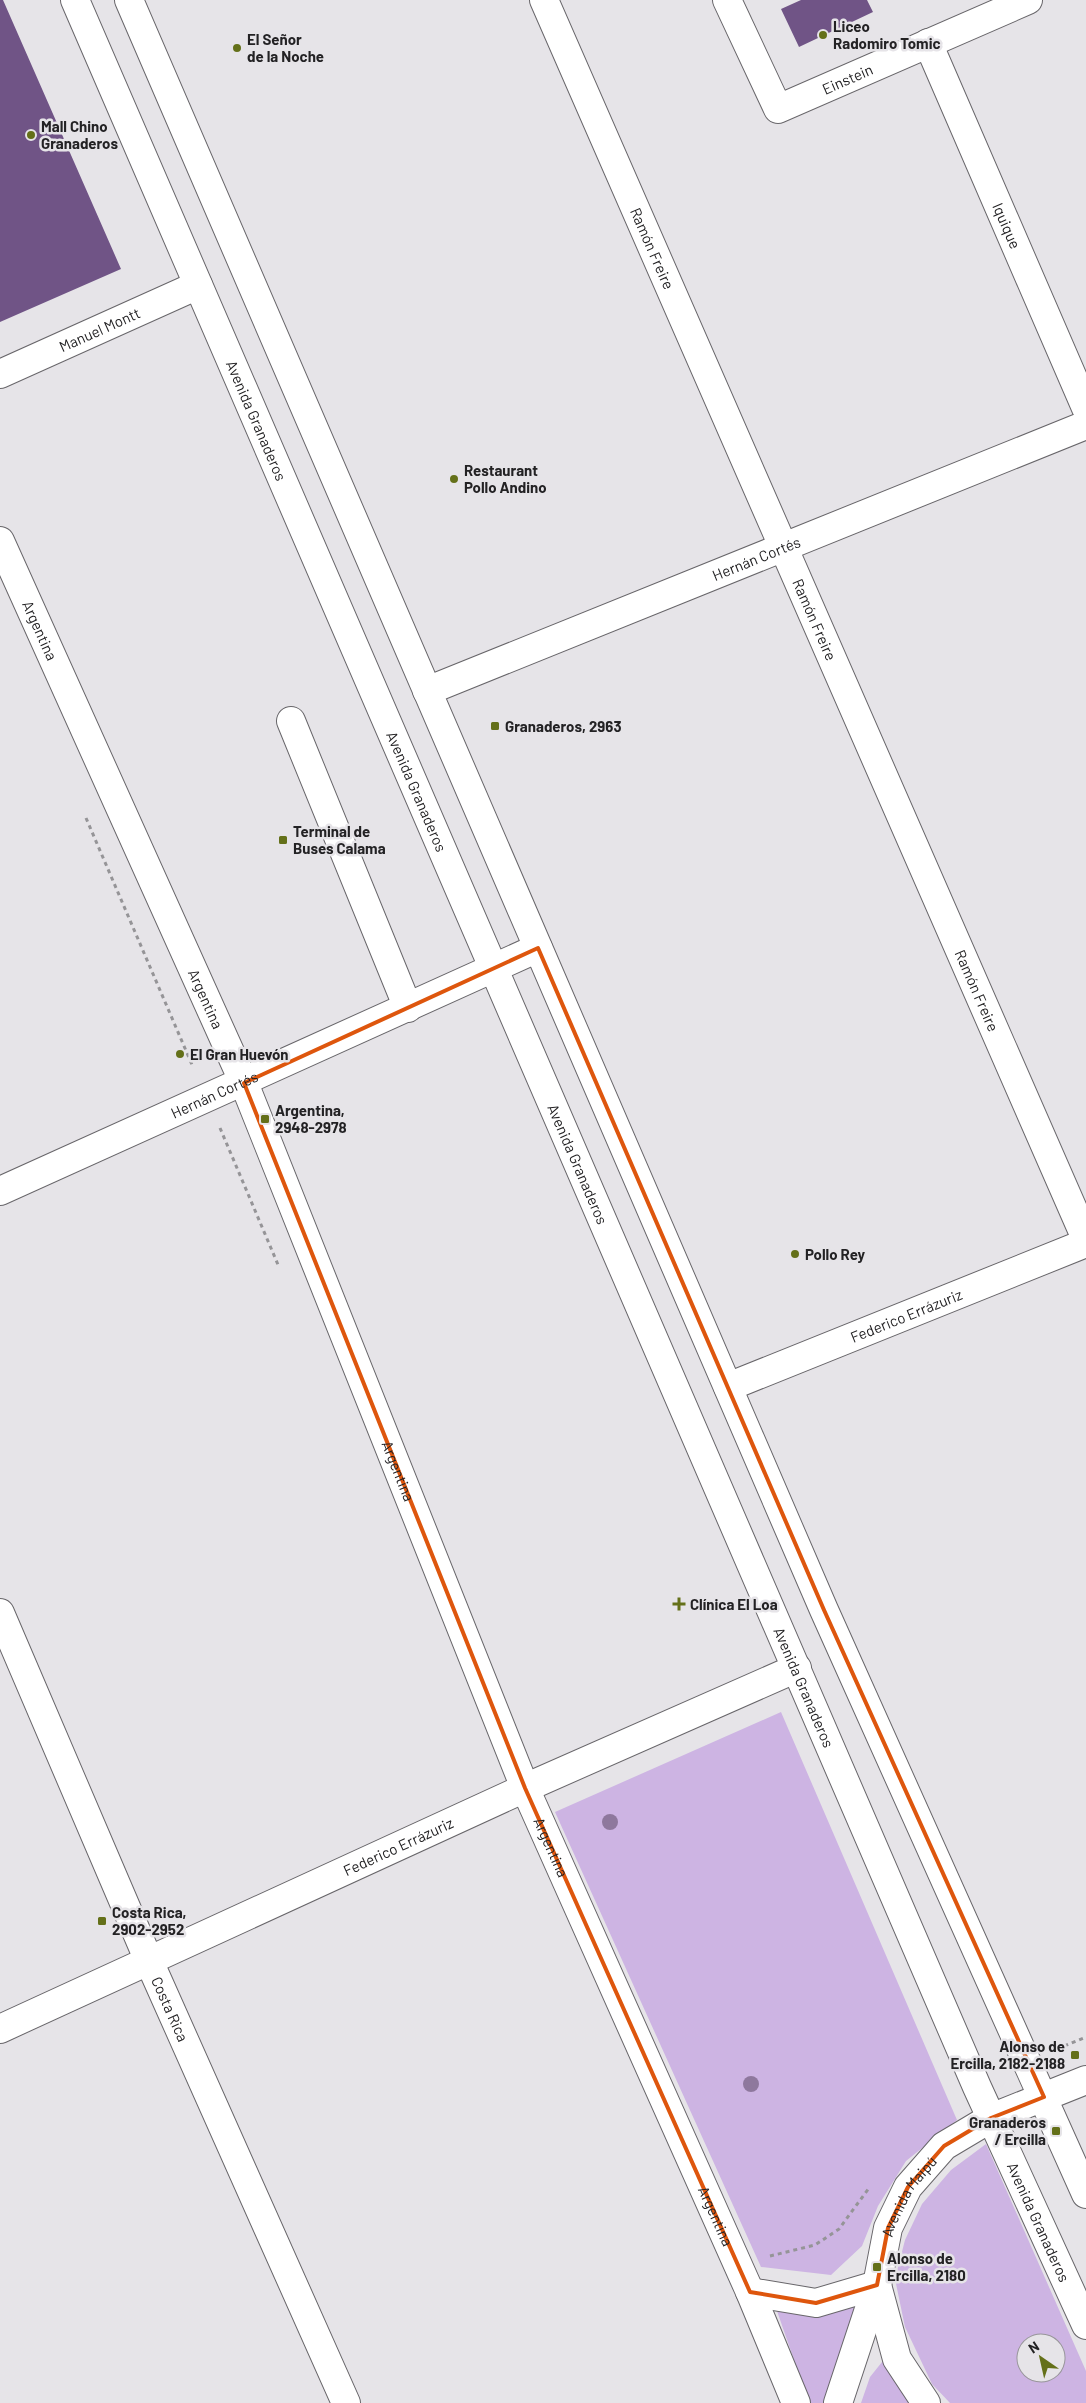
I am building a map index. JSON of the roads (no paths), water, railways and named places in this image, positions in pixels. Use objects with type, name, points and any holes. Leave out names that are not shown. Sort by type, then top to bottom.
[{"type":"street","name":"Avenida Granaderos","points":[[75,0],[991,2118],[1086,2325]]},
{"type":"street","points":[[129,0],[824,1610],[1086,2194]]},
{"type":"street","name":"Ramón Freire","points":[[544,0],[1086,1239]]},
{"type":"street","name":"Einstein","points":[[726,0],[778,109],[1028,0]]},
{"type":"street","name":"Iquique","points":[[928,43],[1086,408]]},
{"type":"street","name":"Manuel Montt","points":[[0,374],[198,284]]},
{"type":"street","name":"Hernán Cortés","points":[[427,691],[1086,424]]},
{"type":"street","name":"Argentina","points":[[0,541],[244,1083],[524,1788],[750,2292],[796,2403]]},
{"type":"street","points":[[291,722],[408,1008]]},
{"type":"street","name":"Hernán Cortés","points":[[0,1191],[244,1083],[538,948]]},
{"type":"street","name":"Federico Errázuriz","points":[[728,1387],[1086,1243]]},
{"type":"street","name":"Costa Rica","points":[[0,1613],[149,1960],[346,2403]]},
{"type":"street","name":"Federico Errázuriz","points":[[0,2029],[524,1788],[797,1668]]},
{"type":"street","name":"Avenida Maipú","points":[[838,2403],[877,2285],[888,2228],[908,2187],[944,2146],[991,2118],[1086,2080]]},
{"type":"street","points":[[750,2292],[816,2303],[877,2285],[897,2360],[926,2403]]},
{"type":"place","name":"Liceo Radomiro Tomic","points":[[823,35]]},
{"type":"place","name":"El Señor de la Noche","points":[[237,48]]},
{"type":"place","name":"Mall Chino Granaderos","points":[[31,135]]},
{"type":"place","name":"Restaurant Pollo Andino","points":[[454,479]]},
{"type":"place","name":"Granaderos, 2963","points":[[495,726]]},
{"type":"place","name":"Terminal de Buses Calama","points":[[283,840]]},
{"type":"place","name":"El Gran Huevón","points":[[180,1054]]},
{"type":"place","name":"Argentina, 2948-2978","points":[[265,1119]]},
{"type":"place","name":"Pollo Rey","points":[[795,1254]]},
{"type":"place","name":"Clínica El Loa","points":[[679,1604]]},
{"type":"place","name":"Costa Rica, 2902-2952","points":[[102,1921]]},
{"type":"place","name":"Alonso de Ercilla, 2182-2188","points":[[1075,2055]]},
{"type":"place","name":"Granaderos / Ercilla","points":[[1056,2131]]},
{"type":"place","name":"Alonso de Ercilla, 2180","points":[[877,2267]]}]
